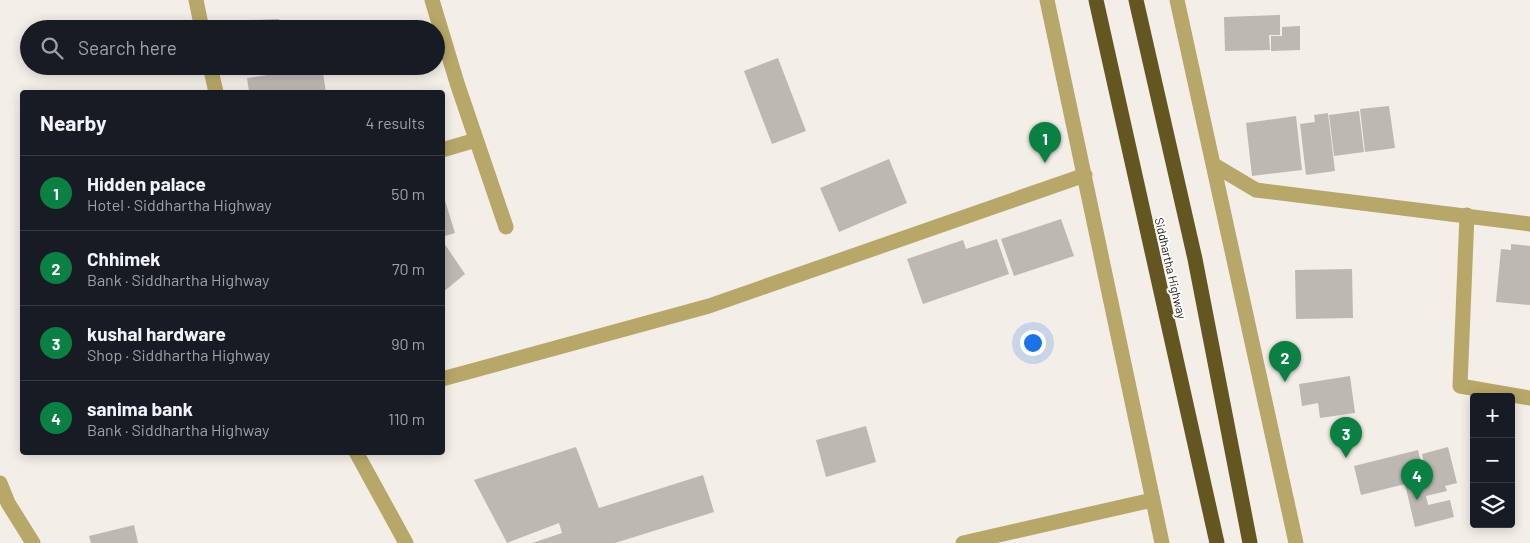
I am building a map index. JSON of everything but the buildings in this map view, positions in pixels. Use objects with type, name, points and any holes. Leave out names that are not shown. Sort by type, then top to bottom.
[{"type":"highway","name":"Siddhartha Highway","points":[[1096,0],[1217,543]]},
{"type":"highway","name":"Siddhartha Highway","points":[[1136,0],[1195,258],[1250,543]]},
{"type":"street","points":[[196,0],[200,20]]},
{"type":"street","points":[[432,0],[438,20]]},
{"type":"street","points":[[1047,0],[1086,175],[1108,296],[1162,543]]},
{"type":"street","points":[[1177,0],[1296,543]]},
{"type":"street","points":[[445,41],[506,227]]},
{"type":"street","points":[[212,75],[216,90]]},
{"type":"street","points":[[445,149],[476,140]]},
{"type":"street","points":[[1214,165],[1256,190],[1530,224]]},
{"type":"street","points":[[445,378],[709,306],[1086,175]]},
{"type":"street","points":[[1467,215],[1460,386],[1530,398]]},
{"type":"street","points":[[358,455],[406,543]]},
{"type":"street","points":[[0,483],[8,503],[33,543]]},
{"type":"street","points":[[963,543],[996,539],[1152,500]]},
{"type":"place","name":"Hidden palace","points":[[1045,163]]},
{"type":"place","name":"Chhimek","points":[[1285,382]]},
{"type":"place","name":"kushal hardware","points":[[1346,458]]},
{"type":"place","name":"sanima bank","points":[[1417,500]]}]
